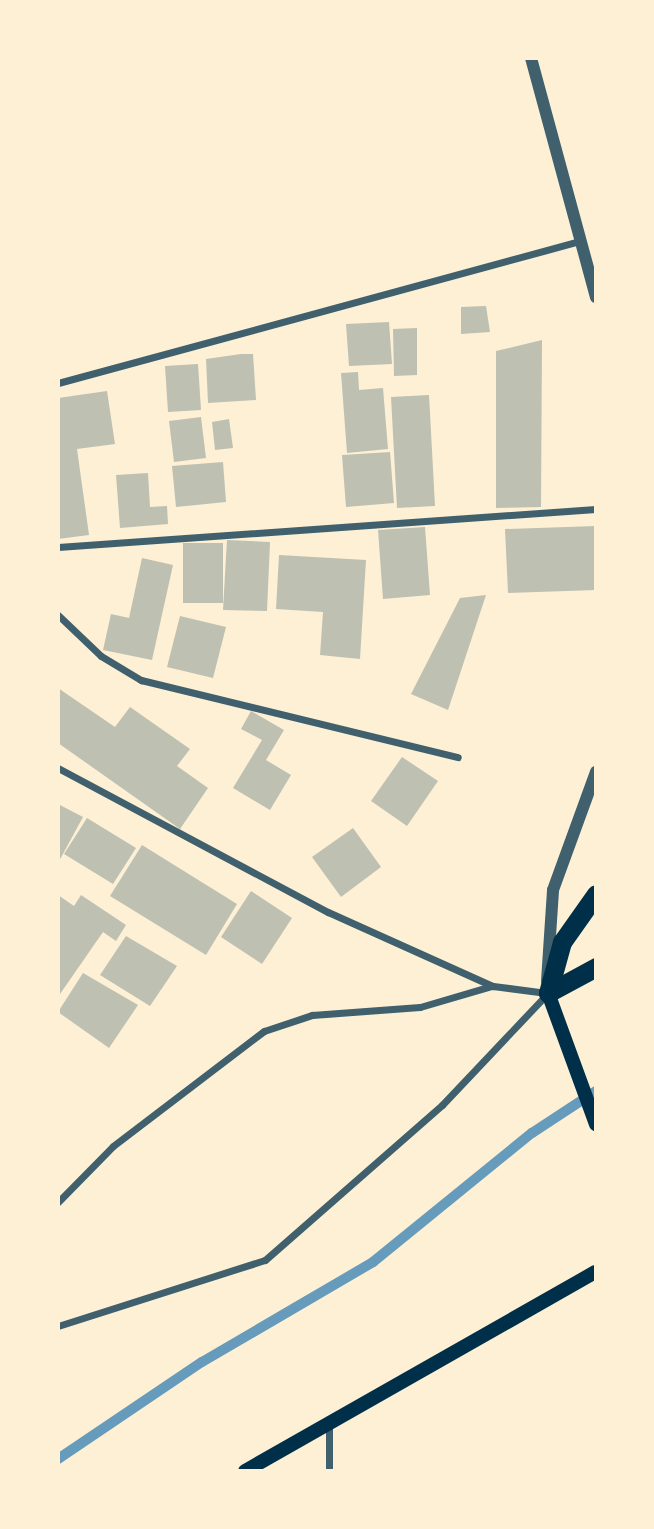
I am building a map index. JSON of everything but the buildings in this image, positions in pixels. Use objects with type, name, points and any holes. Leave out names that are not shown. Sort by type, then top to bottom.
[{"type":"highway","points":[[548,993],[562,942],[596,894]]},
{"type":"highway","points":[[548,993],[596,967]]},
{"type":"main road","points":[[548,993],[568,1060],[596,1124]]},
{"type":"main road","points":[[245,1471],[329,1419],[596,1272]]},
{"type":"street","points":[[531,58],[596,297]]},
{"type":"street","points":[[58,383],[580,241]]},
{"type":"street","points":[[58,547],[596,509]]},
{"type":"street","points":[[58,615],[101,656],[141,680],[458,757]]},
{"type":"street","points":[[58,768],[265,883],[493,986],[548,993]]},
{"type":"street","points":[[58,1326],[265,1259],[442,1105],[548,993],[545,943],[553,890],[596,772]]},
{"type":"street","points":[[58,1202],[113,1146],[264,1031],[312,1015],[420,1007],[493,986]]},
{"type":"street","points":[[329,1419],[329,1471]]},
{"type":"waterway","points":[[58,1459],[202,1362],[373,1262],[532,1133],[596,1091]]}]
